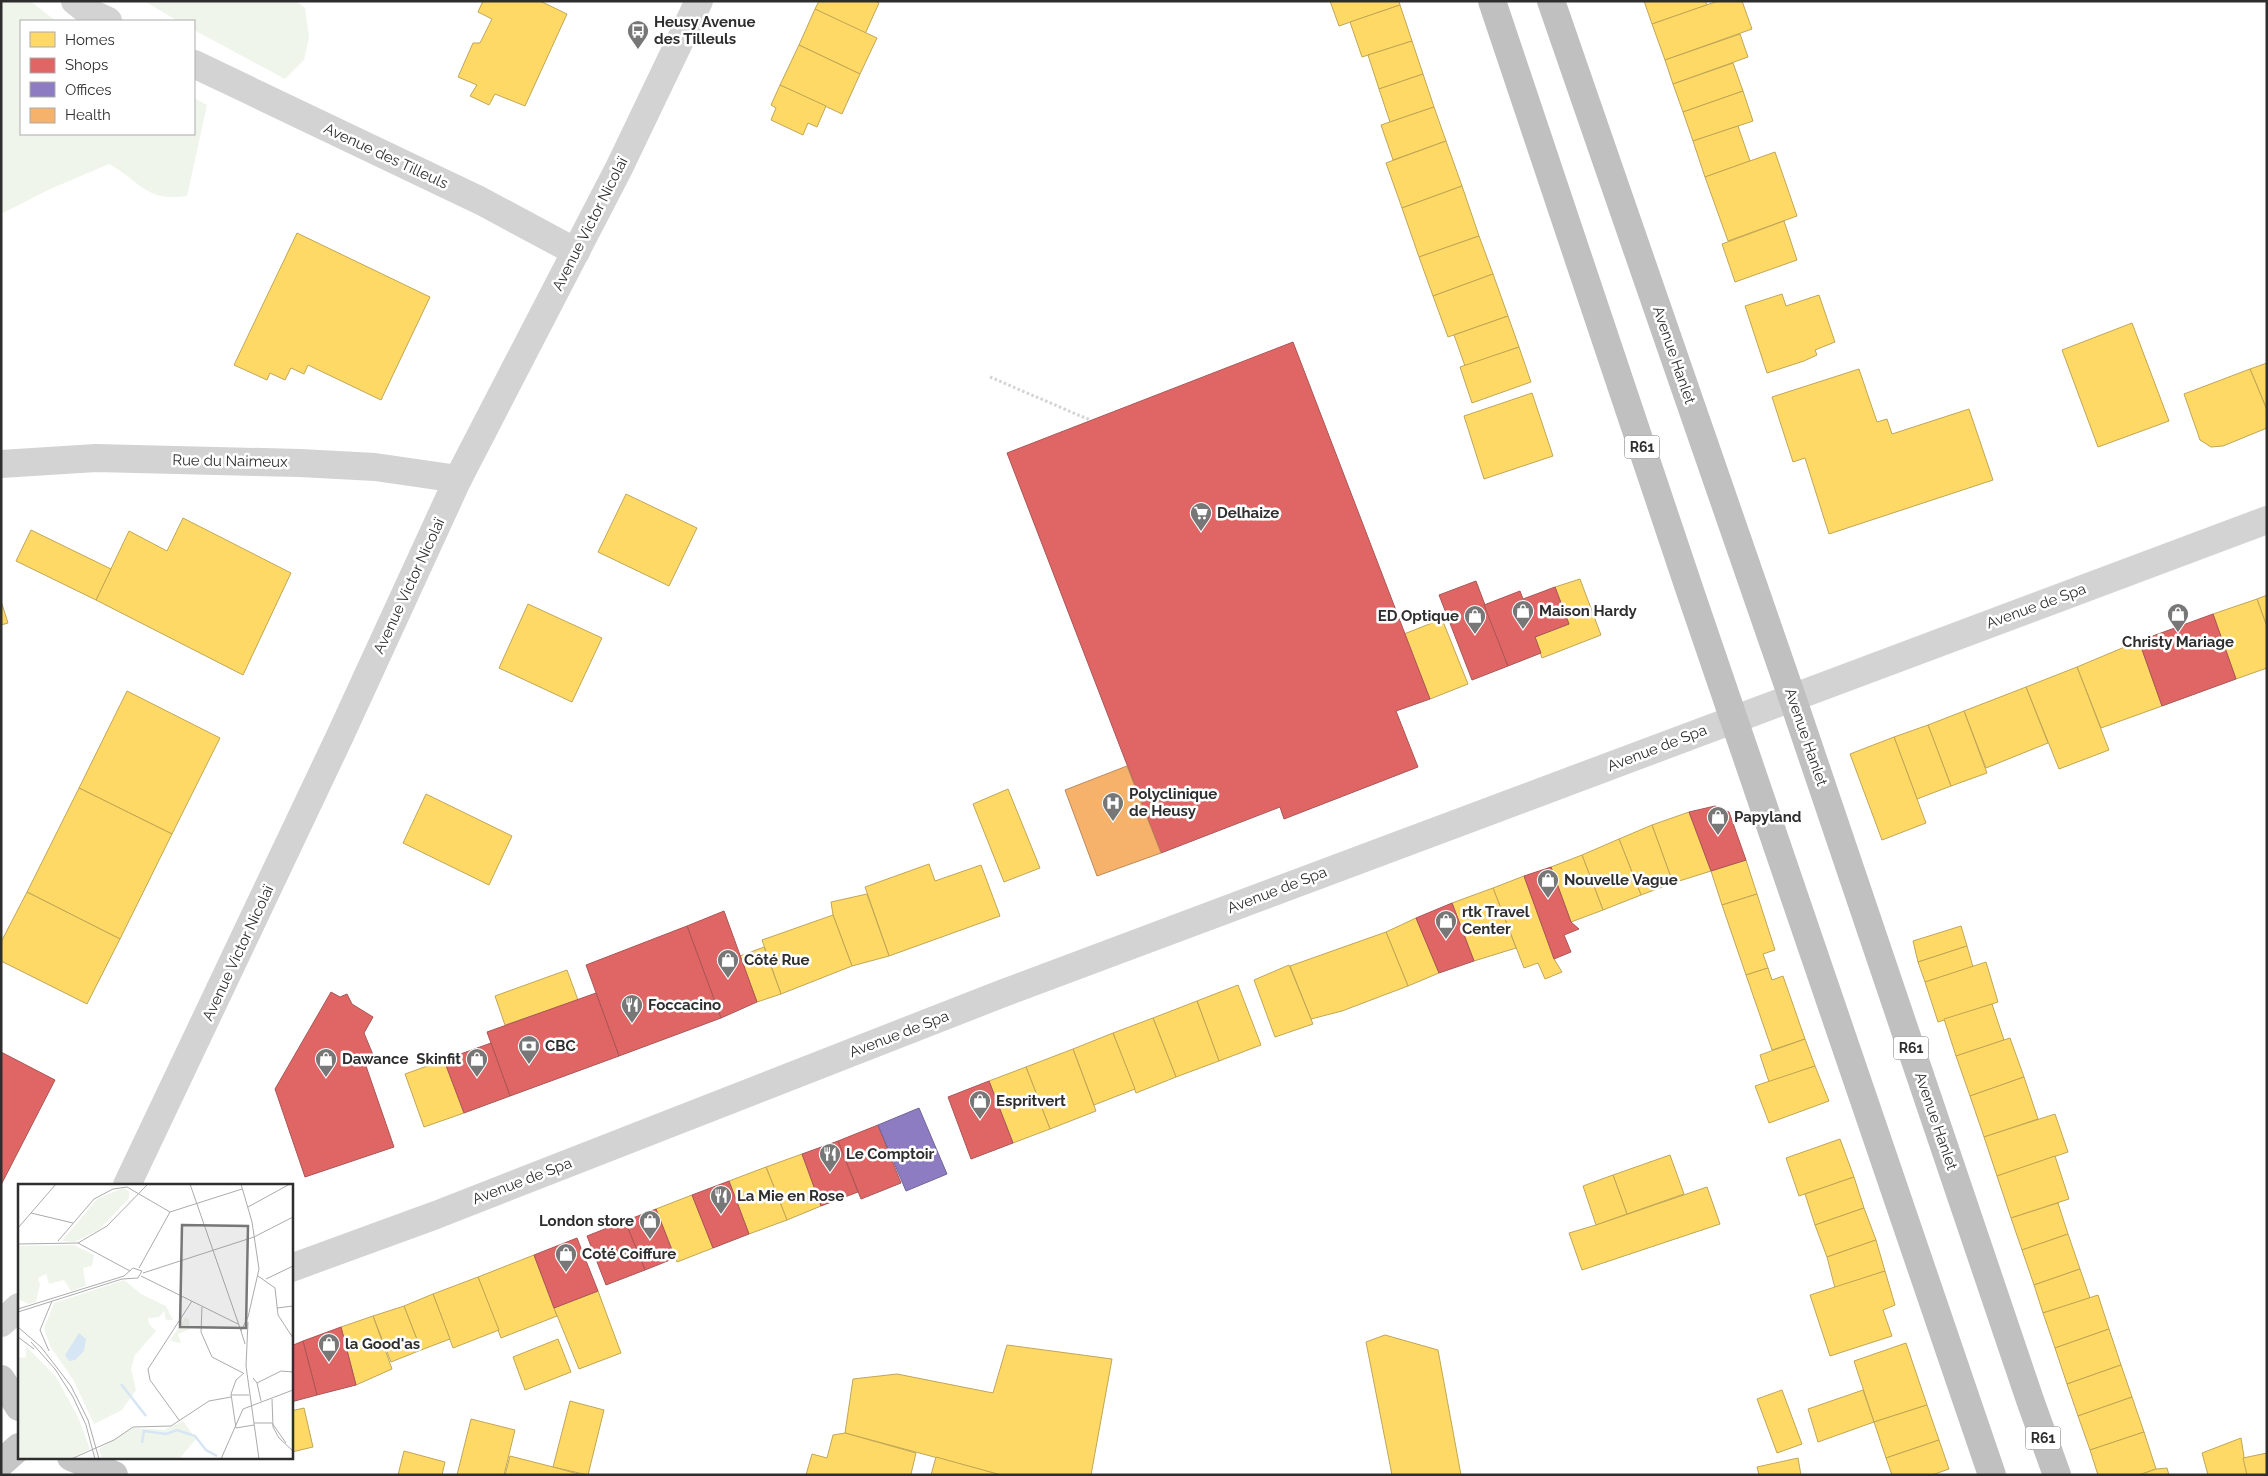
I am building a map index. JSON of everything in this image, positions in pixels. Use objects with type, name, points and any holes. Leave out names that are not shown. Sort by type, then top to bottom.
[{"type":"highway","name":"R61","points":[[1492,1],[1992,1475]]},
{"type":"highway","name":"Avenue Hanlet","points":[[1551,1],[1792,696],[2057,1475]]},
{"type":"main road","points":[[1,1379],[18,1405]]},
{"type":"main road","points":[[1,1463],[18,1447]]},
{"type":"street","points":[[75,1],[89,12],[106,20]]},
{"type":"street","name":"Avenue Victor Nicolaï","points":[[128,1183],[188,1060],[458,478],[576,252],[699,1]]},
{"type":"street","name":"Avenue des Tilleuls","points":[[195,64],[481,201],[576,252]]},
{"type":"street","name":"Rue du Naimeux","points":[[1,464],[96,458],[300,463],[375,468],[458,478]]},
{"type":"street","name":"Avenue de Spa","points":[[292,1268],[436,1215],[1001,994],[1792,696],[2267,520]]},
{"type":"street","points":[[1,1324],[18,1308]]},
{"type":"street","points":[[1,1333],[18,1328]]},
{"type":"path","points":[[990,377],[1090,420]]},
{"type":"shaded area","points":[[1,1],[30,1],[55,20],[20,20],[20,135],[195,135],[195,99],[207,105],[187,196],[173,197],[153,193],[109,164],[48,190],[1,214]]},
{"type":"shaded area","points":[[144,1],[296,1],[305,8],[309,37],[304,60],[285,79],[195,31],[195,20],[176,20]]},
{"type":"building: Homes","points":[[483,1],[540,1],[567,14],[525,106],[495,94],[489,105],[470,96],[477,85],[458,77],[473,43],[480,43],[492,19],[478,12]]},
{"type":"building: Homes","points":[[819,1],[875,1],[879,3],[865,34],[815,9]]},
{"type":"building: Homes","points":[[1330,1],[1399,1],[1400,5],[1339,26]]},
{"type":"building: Homes","points":[[1644,1],[1705,1],[1707,5],[1652,24]]},
{"type":"building: Homes","points":[[1718,1],[1742,1],[1752,29],[1665,60],[1652,24]]},
{"type":"building: Homes","points":[[1400,5],[1412,41],[1362,57],[1350,22]]},
{"type":"building: Homes","points":[[815,9],[877,38],[860,74],[799,45]]},
{"type":"building: Homes","points":[[1740,34],[1748,57],[1673,84],[1665,60]]},
{"type":"building: Homes","points":[[1412,41],[1423,74],[1379,89],[1368,55]]},
{"type":"building: Homes","points":[[799,45],[860,74],[842,114],[780,85]]},
{"type":"building: Homes","points":[[1733,63],[1743,91],[1683,112],[1673,84]]},
{"type":"building: Homes","points":[[1423,74],[1434,107],[1390,122],[1379,89]]},
{"type":"building: Homes","points":[[780,85],[826,106],[817,127],[808,123],[803,135],[771,120],[776,108],[771,105]]},
{"type":"building: Homes","points":[[1743,91],[1753,121],[1693,141],[1683,112]]},
{"type":"building: Homes","points":[[1434,107],[1446,141],[1393,160],[1381,125]]},
{"type":"building: Homes","points":[[1738,126],[1750,161],[1705,177],[1693,141]]},
{"type":"building: Homes","points":[[1446,141],[1462,186],[1402,208],[1386,163]]},
{"type":"building: Homes","points":[[1775,152],[1797,216],[1728,241],[1705,177]]},
{"type":"building: Homes","points":[[1462,186],[1479,236],[1419,257],[1402,208]]},
{"type":"building: Homes","points":[[1784,221],[1797,260],[1735,282],[1722,244]]},
{"type":"building: Homes","points":[[297,233],[430,297],[381,400],[308,365],[304,374],[291,368],[285,380],[270,373],[267,380],[234,365]]},
{"type":"building: Homes","points":[[1479,236],[1493,274],[1433,296],[1419,257]]},
{"type":"building: Homes","points":[[1493,274],[1508,316],[1448,337],[1433,296]]},
{"type":"building: Homes","points":[[1782,294],[1786,306],[1819,295],[1835,342],[1815,350],[1817,355],[1804,361],[1767,373],[1745,306]]},
{"type":"building: Homes","points":[[1508,316],[1519,347],[1465,366],[1454,335]]},
{"type":"building: Homes","points":[[2132,323],[2169,421],[2098,447],[2062,350]]},
{"type":"building: Homes","points":[[1519,347],[1531,382],[1472,403],[1460,367]]},
{"type":"building: Homes","points":[[2267,363],[2267,410],[2250,369]]},
{"type":"building: Homes","points":[[1859,369],[1877,422],[1887,419],[1892,434],[1969,409],[1993,480],[1829,534],[1805,458],[1793,462],[1772,397]]},
{"type":"building: Homes","points":[[2250,369],[2267,410],[2267,428],[2223,446],[2211,447],[2200,440],[2184,394]]},
{"type":"building: Homes","points":[[1532,393],[1553,456],[1484,479],[1464,416]]},
{"type":"building: Homes","points":[[626,494],[697,528],[669,586],[598,552]]},
{"type":"building: Homes","points":[[183,518],[291,573],[243,675],[96,600],[129,531],[167,551]]},
{"type":"building: Homes","points":[[31,530],[111,569],[96,600],[16,561]]},
{"type":"building: Homes","points":[[1580,579],[1601,635],[1542,658],[1535,637],[1569,624],[1555,587]]},
{"type":"building: Homes","points":[[2267,595],[2267,627],[2257,599]]},
{"type":"building: Homes","points":[[2257,599],[2267,627],[2267,668],[2236,679],[2213,614]]},
{"type":"building: Homes","points":[[1,601],[8,623],[1,625]]},
{"type":"building: Homes","points":[[528,604],[602,638],[572,702],[499,668]]},
{"type":"building: Homes","points":[[1442,619],[1468,684],[1430,699],[1404,634]]},
{"type":"building: Homes","points":[[2139,641],[2162,706],[2101,728],[2077,667]]},
{"type":"building: Homes","points":[[2077,667],[2109,750],[2059,769],[2026,687]]},
{"type":"building: Homes","points":[[2026,687],[2048,743],[1986,768],[1964,711]]},
{"type":"building: Homes","points":[[127,691],[220,738],[172,834],[79,788]]},
{"type":"building: Homes","points":[[1964,711],[1987,773],[1951,786],[1928,725]]},
{"type":"building: Homes","points":[[1928,725],[1951,786],[1917,799],[1894,737]]},
{"type":"building: Homes","points":[[1894,737],[1926,823],[1882,840],[1850,754]]},
{"type":"building: Homes","points":[[79,788],[172,834],[120,939],[27,892]]},
{"type":"building: Homes","points":[[1008,789],[1040,868],[1004,882],[973,804]]},
{"type":"building: Homes","points":[[426,794],[512,836],[489,885],[403,843]]},
{"type":"building: Homes","points":[[1689,812],[1711,871],[1673,883],[1652,825]]},
{"type":"building: Homes","points":[[1652,825],[1673,883],[1641,895],[1619,839]]},
{"type":"building: Homes","points":[[1619,839],[1641,895],[1603,910],[1582,855]]},
{"type":"building: Homes","points":[[1582,855],[1603,910],[1571,922],[1551,867]]},
{"type":"building: Homes","points":[[1746,860],[1757,894],[1722,905],[1711,871]]},
{"type":"building: Homes","points":[[929,864],[935,881],[981,865],[1000,916],[889,956],[865,887]]},
{"type":"building: Homes","points":[[1524,876],[1554,959],[1562,972],[1545,979],[1538,963],[1524,968],[1493,888]]},
{"type":"building: Homes","points":[[1493,888],[1516,948],[1474,961],[1452,903]]},
{"type":"building: Homes","points":[[27,892],[120,939],[87,1004],[1,961],[1,942]]},
{"type":"building: Homes","points":[[867,894],[889,956],[852,966],[833,915],[831,902]]},
{"type":"building: Homes","points":[[1757,894],[1775,950],[1763,954],[1768,968],[1746,975],[1722,905]]},
{"type":"building: Homes","points":[[833,915],[852,966],[781,994],[762,940]]},
{"type":"building: Homes","points":[[1416,918],[1439,973],[1408,986],[1386,932]]},
{"type":"building: Homes","points":[[1961,926],[1967,946],[1918,962],[1913,941]]},
{"type":"building: Homes","points":[[1386,932],[1408,986],[1342,1011],[1311,1019],[1290,966]]},
{"type":"building: Homes","points":[[1967,946],[1973,967],[1925,982],[1918,962]]},
{"type":"building: Homes","points":[[764,947],[781,994],[757,1002],[740,956]]},
{"type":"building: Homes","points":[[1986,962],[1998,1002],[1938,1022],[1925,982]]},
{"type":"building: Homes","points":[[1289,965],[1313,1024],[1275,1037],[1254,980]]},
{"type":"building: Homes","points":[[1768,968],[1772,980],[1783,976],[1805,1039],[1772,1050],[1746,975]]},
{"type":"building: Homes","points":[[567,970],[578,1000],[505,1025],[495,996]]},
{"type":"building: Homes","points":[[1238,985],[1261,1045],[1219,1061],[1197,1001]]},
{"type":"building: Homes","points":[[1197,1001],[1219,1061],[1176,1077],[1153,1018]]},
{"type":"building: Homes","points":[[1992,1004],[2004,1040],[1956,1056],[1944,1019]]},
{"type":"building: Homes","points":[[1153,1018],[1176,1077],[1136,1093],[1113,1033]]},
{"type":"building: Homes","points":[[1113,1033],[1135,1089],[1094,1105],[1073,1049]]},
{"type":"building: Homes","points":[[2010,1038],[2024,1077],[1970,1096],[1956,1056]]},
{"type":"building: Homes","points":[[1805,1039],[1815,1066],[1769,1082],[1760,1055]]},
{"type":"building: Homes","points":[[1073,1049],[1096,1111],[1050,1129],[1026,1067]]},
{"type":"building: Homes","points":[[444,1060],[464,1113],[424,1127],[405,1074]]},
{"type":"building: Homes","points":[[1815,1066],[1829,1101],[1769,1123],[1755,1086]]},
{"type":"building: Homes","points":[[1026,1067],[1050,1129],[1013,1143],[989,1081]]},
{"type":"building: Homes","points":[[2024,1077],[2038,1119],[1984,1137],[1970,1096]]},
{"type":"building: Homes","points":[[2055,1114],[2068,1152],[1997,1176],[1984,1137]]},
{"type":"building: Homes","points":[[1840,1139],[1854,1177],[1799,1196],[1786,1158]]},
{"type":"building: Homes","points":[[802,1154],[821,1206],[787,1220],[766,1167]]},
{"type":"building: Homes","points":[[1670,1155],[1684,1194],[1627,1214],[1613,1175]]},
{"type":"building: Homes","points":[[2055,1156],[2069,1199],[2011,1218],[1997,1176]]},
{"type":"building: Homes","points":[[766,1167],[787,1220],[749,1234],[729,1181]]},
{"type":"building: Homes","points":[[1613,1175],[1627,1214],[1596,1225],[1583,1186]]},
{"type":"building: Homes","points":[[1854,1177],[1864,1208],[1815,1225],[1805,1194]]},
{"type":"building: Homes","points":[[1707,1187],[1720,1224],[1582,1270],[1569,1233]]},
{"type":"building: Homes","points":[[692,1195],[713,1248],[677,1262],[656,1209]]},
{"type":"building: Homes","points":[[2058,1203],[2068,1234],[2022,1250],[2011,1218]]},
{"type":"building: Homes","points":[[1864,1208],[1876,1240],[1827,1257],[1815,1225]]},
{"type":"building: Homes","points":[[2068,1234],[2080,1269],[2034,1285],[2022,1250]]},
{"type":"building: Homes","points":[[1876,1240],[1885,1271],[1835,1288],[1827,1257]]},
{"type":"building: Homes","points":[[534,1255],[557,1316],[501,1338],[478,1277]]},
{"type":"building: Homes","points":[[2080,1269],[2090,1298],[2043,1313],[2034,1285]]},
{"type":"building: Homes","points":[[1885,1271],[1895,1305],[1883,1310],[1892,1336],[1830,1356],[1810,1295]]},
{"type":"building: Homes","points":[[478,1277],[499,1330],[453,1348],[433,1294]]},
{"type":"building: Homes","points":[[598,1291],[621,1353],[579,1369],[554,1308]]},
{"type":"building: Homes","points":[[433,1294],[450,1339],[421,1350],[404,1306]]},
{"type":"building: Homes","points":[[2098,1295],[2109,1329],[2055,1348],[2043,1313]]},
{"type":"building: Homes","points":[[404,1306],[421,1350],[391,1362],[373,1316]]},
{"type":"building: Homes","points":[[373,1316],[392,1369],[356,1385],[341,1327]]},
{"type":"building: Homes","points":[[2109,1329],[2121,1365],[2067,1384],[2055,1348]]},
{"type":"building: Homes","points":[[1385,1335],[1438,1350],[1461,1475],[1392,1475],[1366,1342]]},
{"type":"building: Homes","points":[[558,1339],[571,1372],[525,1390],[513,1357]]},
{"type":"building: Homes","points":[[1906,1343],[1927,1405],[1874,1422],[1854,1361]]},
{"type":"building: Homes","points":[[1007,1345],[1112,1359],[1091,1475],[1001,1475],[845,1433],[853,1379],[897,1374],[993,1393]]},
{"type":"building: Homes","points":[[2121,1365],[2132,1397],[2078,1416],[2067,1384]]},
{"type":"building: Homes","points":[[1782,1390],[1802,1444],[1777,1453],[1757,1399]]},
{"type":"building: Homes","points":[[1863,1390],[1874,1422],[1818,1442],[1808,1409]]},
{"type":"building: Homes","points":[[2132,1397],[2144,1432],[2090,1450],[2078,1416]]},
{"type":"building: Homes","points":[[570,1401],[604,1410],[588,1475],[553,1467]]},
{"type":"building: Homes","points":[[1927,1405],[1939,1440],[1886,1458],[1874,1422]]},
{"type":"building: Homes","points":[[304,1408],[313,1447],[292,1452],[292,1411]]},
{"type":"building: Homes","points":[[471,1419],[515,1430],[504,1475],[457,1475]]},
{"type":"building: Homes","points":[[2144,1432],[2156,1469],[2139,1475],[2098,1475],[2090,1450]]},
{"type":"building: Homes","points":[[845,1433],[916,1453],[911,1474],[913,1475],[806,1475],[812,1454],[827,1458],[833,1435]]},
{"type":"building: Homes","points":[[2241,1438],[2247,1475],[2208,1475],[2202,1453]]},
{"type":"building: Homes","points":[[1939,1440],[1949,1469],[1932,1475],[1892,1475],[1886,1458]]},
{"type":"building: Homes","points":[[404,1451],[445,1462],[442,1475],[398,1475]]},
{"type":"building: Homes","points":[[2267,1453],[2267,1475],[2247,1475],[2243,1458]]},
{"type":"building: Homes","points":[[510,1456],[553,1467],[582,1475],[505,1475]]},
{"type":"building: Homes","points":[[936,1457],[1001,1475],[931,1475]]},
{"type":"building: Homes","points":[[1798,1458],[1801,1475],[1759,1475],[1757,1467]]},
{"type":"building: Homes","points":[[2167,1468],[2169,1475],[2139,1475],[2156,1469]]},
{"type":"building: Shops","name":"Delhaize","points":[[1293,342],[1430,699],[1396,711],[1418,767],[1284,819],[1280,807],[1161,853],[1007,453]]},
{"type":"building: Shops","name":"ED Optique","points":[[1476,581],[1508,666],[1472,680],[1439,595]]},
{"type":"building: Shops","name":"Maison Hardy","points":[[1555,587],[1569,624],[1535,637],[1541,653],[1508,666],[1484,605],[1520,591],[1523,599]]},
{"type":"building: Shops","points":[[2213,614],[2236,679],[2162,706],[2139,641]]},
{"type":"building: Shops","name":"Papyland","points":[[1715,806],[1729,812],[1746,860],[1711,871],[1689,812]]},
{"type":"building: Shops","name":"Nouvelle Vague","points":[[1551,867],[1571,922],[1579,929],[1564,935],[1571,952],[1554,959],[1524,876]]},
{"type":"building: Shops","name":"rtk Travel Center","points":[[1452,903],[1474,961],[1439,973],[1416,918]]},
{"type":"building: Shops","name":"Côté Rue","points":[[724,911],[757,1002],[721,1018],[687,926]]},
{"type":"building: Shops","points":[[687,926],[721,1018],[619,1056],[586,965]]},
{"type":"building: Shops","name":"Dawance","points":[[331,992],[340,997],[347,994],[352,1004],[373,1017],[364,1033],[376,1062],[366,1066],[394,1147],[305,1177],[275,1089]]},
{"type":"building: Shops","points":[[596,993],[619,1056],[510,1096],[487,1032]]},
{"type":"building: Shops","name":"Skinfit","points":[[491,1043],[510,1096],[464,1113],[444,1060]]},
{"type":"building: Shops","points":[[1,1052],[55,1080],[1,1185]]},
{"type":"building: Shops","name":"Espritvert","points":[[989,1081],[1013,1143],[971,1159],[948,1097]]},
{"type":"building: Shops","points":[[878,1125],[901,1183],[861,1199],[838,1141]]},
{"type":"building: Shops","name":"Le Comptoir","points":[[838,1141],[858,1192],[821,1206],[802,1154]]},
{"type":"building: Shops","name":"La Mie en Rose","points":[[729,1181],[749,1234],[713,1248],[692,1195]]},
{"type":"building: Shops","name":"London store","points":[[656,1209],[675,1258],[645,1270],[625,1221]]},
{"type":"building: Shops","points":[[625,1221],[645,1270],[606,1285],[587,1236]]},
{"type":"building: Shops","name":"Coté Coiffure","points":[[577,1238],[598,1291],[554,1308],[534,1255]]},
{"type":"building: Shops","name":"la Good'as","points":[[341,1327],[356,1385],[317,1395],[303,1341]]},
{"type":"building: Shops","points":[[303,1341],[317,1395],[292,1402],[292,1346]]},
{"type":"building: Offices","points":[[919,1108],[947,1174],[906,1191],[878,1125]]},
{"type":"building: Health","name":"Polyclinique de Heusy","points":[[1127,766],[1161,853],[1097,876],[1065,790]]},
{"type":"place","name":"Heusy Avenue des Tilleuls","points":[[638,50]]},
{"type":"place","name":"Delhaize","points":[[1201,532]]},
{"type":"place","name":"Maison Hardy","points":[[1523,630]]},
{"type":"place","name":"Christy Mariage","points":[[2178,633]]},
{"type":"place","name":"ED Optique","points":[[1475,635]]},
{"type":"place","name":"Polyclinique de Heusy","points":[[1113,822]]},
{"type":"place","name":"Papyland","points":[[1718,836]]},
{"type":"place","name":"Nouvelle Vague","points":[[1548,899]]},
{"type":"place","name":"rtk Travel Center","points":[[1446,940]]},
{"type":"place","name":"Côté Rue","points":[[728,979]]},
{"type":"place","name":"Foccacino","points":[[632,1024]]},
{"type":"place","name":"CBC","points":[[529,1065]]},
{"type":"place","name":"Dawance","points":[[326,1078]]},
{"type":"place","name":"Skinfit","points":[[477,1078]]},
{"type":"place","name":"Espritvert","points":[[980,1120]]},
{"type":"place","name":"Le Comptoir","points":[[830,1173]]},
{"type":"place","name":"La Mie en Rose","points":[[721,1215]]},
{"type":"place","name":"London store","points":[[650,1240]]},
{"type":"place","name":"Coté Coiffure","points":[[566,1273]]},
{"type":"place","name":"la Good'as","points":[[329,1363]]}]
